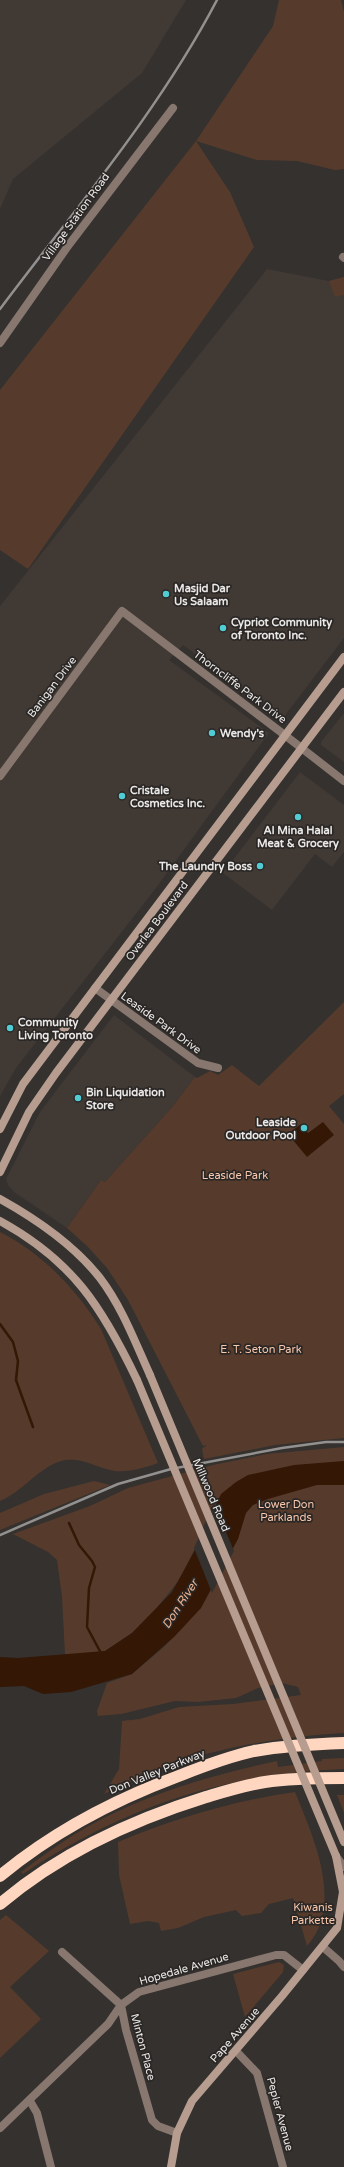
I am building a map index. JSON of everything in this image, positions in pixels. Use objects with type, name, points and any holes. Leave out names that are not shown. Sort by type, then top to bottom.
[{"type":"highway","name":"Don Valley Parkway","points":[[0,1876],[74,1824],[140,1791],[191,1770],[252,1752],[281,1747],[344,1744]]},
{"type":"highway","points":[[0,1904],[47,1869],[79,1850],[108,1834],[155,1814],[238,1787],[291,1779],[344,1778]]},
{"type":"main road","name":"Overlea Boulevard","points":[[0,1129],[23,1084],[344,657]]},
{"type":"main road","name":"Overlea Boulevard","points":[[0,1172],[29,1112],[111,1000],[344,692]]},
{"type":"main road","name":"Millwood Road","points":[[0,1199],[25,1213],[68,1246],[99,1278],[128,1324],[344,1842]]},
{"type":"main road","points":[[0,1221],[18,1230],[54,1257],[83,1286],[115,1333],[137,1380],[336,1856]]},
{"type":"main road","name":"Pape Avenue","points":[[171,2167],[177,2133],[192,2101],[341,1926],[343,1892],[336,1856]]},
{"type":"street","name":"Village Station Road","points":[[0,342],[72,241],[173,108]]},
{"type":"street","name":"Thorncliffe Park Drive","points":[[122,611],[344,781]]},
{"type":"street","name":"Banigan Drive","points":[[0,776],[122,611]]},
{"type":"street","name":"Leaside Park Drive","points":[[94,988],[198,1063],[218,1068]]},
{"type":"street","points":[[336,1856],[344,1867]]},
{"type":"street","points":[[323,1947],[339,1961],[344,1968]]},
{"type":"street","name":"Minton Place","points":[[62,1952],[121,2005],[126,2030],[152,2120],[158,2126],[177,2133]]},
{"type":"street","name":"Hopedale Avenue","points":[[0,2128],[30,2101],[108,2024],[121,2005],[139,1992],[276,1955],[284,1955],[303,1970]]},
{"type":"street","name":"Pepler Avenue","points":[[236,2051],[257,2073],[283,2167]]},
{"type":"street","points":[[30,2101],[37,2113],[51,2167]]},
{"type":"shaded area","points":[[0,0],[186,0],[142,73],[13,179],[0,209]]},
{"type":"shaded area","points":[[267,269],[329,281],[344,277],[344,638],[283,718],[183,645],[169,660],[269,733],[156,888],[16,1068],[0,1096],[0,606]]},
{"type":"shaded area","points":[[344,713],[344,762],[321,745],[321,742]]},
{"type":"shaded area","points":[[300,772],[344,805],[344,852],[332,867],[315,854],[272,910],[223,873]]},
{"type":"shaded area","points":[[114,1015],[195,1077],[173,1106],[105,1182],[101,1180],[67,1228],[14,1192],[8,1185],[6,1179],[40,1112]]},
{"type":"green space","points":[[279,0],[341,0],[344,12],[344,169],[335,170],[297,161],[257,160],[196,141],[273,26]]},
{"type":"green space","points":[[196,141],[230,192],[254,247],[28,569],[0,550],[0,390]]},
{"type":"green space","points":[[344,277],[344,295],[335,297],[329,281]]},
{"type":"green space","points":[[344,1002],[344,1094],[329,1106],[344,1124],[344,1438],[275,1445],[204,1459],[202,1449],[207,1445],[203,1446],[128,1300],[107,1268],[88,1247],[67,1228],[101,1180],[105,1182],[173,1106],[195,1077],[197,1078],[210,1071],[218,1075],[232,1065],[259,1086]]},
{"type":"green space","points":[[0,1232],[30,1251],[44,1262],[70,1287],[91,1314],[101,1329],[158,1463],[128,1471],[116,1471],[82,1461],[65,1460],[48,1467],[16,1492],[0,1501]]},
{"type":"green space","name":"Lower Don Parklands","points":[[344,1447],[344,1733],[321,1734],[276,1740],[209,1753],[157,1769],[104,1794],[119,1769],[122,1721],[140,1719],[179,1707],[233,1704],[301,1695],[298,1687],[282,1683],[258,1688],[236,1698],[198,1702],[175,1701],[121,1714],[98,1716],[97,1711],[107,1683],[132,1674],[165,1646],[189,1620],[219,1499],[180,1579],[155,1610],[132,1633],[105,1651],[65,1655],[62,1597],[57,1560],[48,1552],[13,1534],[90,1506],[128,1488],[213,1465],[267,1454]]},
{"type":"green space","points":[[94,1481],[110,1485],[0,1530],[0,1513],[44,1494]]},
{"type":"green space","points":[[344,1758],[344,1769],[300,1772],[257,1778],[176,1798],[99,1830],[61,1850],[23,1874],[21,1872],[53,1848],[87,1827],[109,1815],[156,1795],[203,1779],[277,1761],[278,1767],[322,1761],[322,1759]]},
{"type":"green space","name":"Kiwanis Parkette","points":[[295,1792],[317,1850],[322,1871],[324,1891],[323,1911],[318,1929],[307,1946],[293,1898],[269,1904],[261,1913],[242,1916],[236,1910],[204,1917],[178,1928],[161,1931],[159,1923],[148,1921],[130,1924],[119,1875],[118,1842],[161,1825],[205,1811],[249,1800]]},
{"type":"green space","points":[[337,1795],[344,1795],[344,1813]]},
{"type":"green space","points":[[6,1915],[49,1951],[10,1987],[41,2019],[0,2058],[0,1920]]},
{"type":"green space","points":[[279,1962],[284,1965],[283,1972],[245,2017],[233,1974]]},
{"type":"water","points":[[323,1122],[334,1135],[307,1157],[288,1134],[301,1124],[308,1133]]},
{"type":"water","name":"Don River","points":[[344,1461],[344,1485],[317,1485],[268,1499],[253,1505],[246,1513],[238,1539],[201,1608],[175,1636],[132,1674],[71,1692],[43,1694],[24,1686],[0,1687],[0,1657],[18,1658],[105,1651],[132,1633],[172,1592],[195,1550],[221,1494],[236,1482],[248,1475],[294,1465]]},
{"type":"pier","points":[[214,1503],[234,1551],[212,1593],[194,1548]]},
{"type":"waterway","points":[[0,1324],[13,1342],[18,1361],[16,1380],[33,1427]]},
{"type":"waterway","points":[[69,1523],[79,1545],[95,1567],[89,1588],[87,1627],[102,1655]]},
{"type":"railway","points":[[0,309],[115,159],[143,120],[194,41],[217,0]]},
{"type":"railway","points":[[0,1535],[118,1484],[171,1469],[282,1448],[326,1442],[344,1442]]},
{"type":"place","name":"Masjid Dar Us Salaam","points":[[166,594]]},
{"type":"place","name":"Cypriot Community of Toronto Inc.","points":[[223,628]]},
{"type":"place","name":"Wendy's","points":[[212,733]]},
{"type":"place","name":"Cristale Cosmetics Inc.","points":[[122,796]]},
{"type":"place","name":"Al Mina Halal Meat & Grocery","points":[[298,817]]},
{"type":"place","name":"The Laundry Boss","points":[[260,866]]},
{"type":"place","name":"Community Living Toronto","points":[[10,1028]]},
{"type":"place","name":"Bin Liquidation Store","points":[[78,1098]]},
{"type":"place","name":"Leaside Outdoor Pool","points":[[304,1128]]},
{"type":"park label","name":"Leaside Park","points":[[235,1175]]},
{"type":"park label","name":"E. T. Seton Park","points":[[261,1349]]}]
